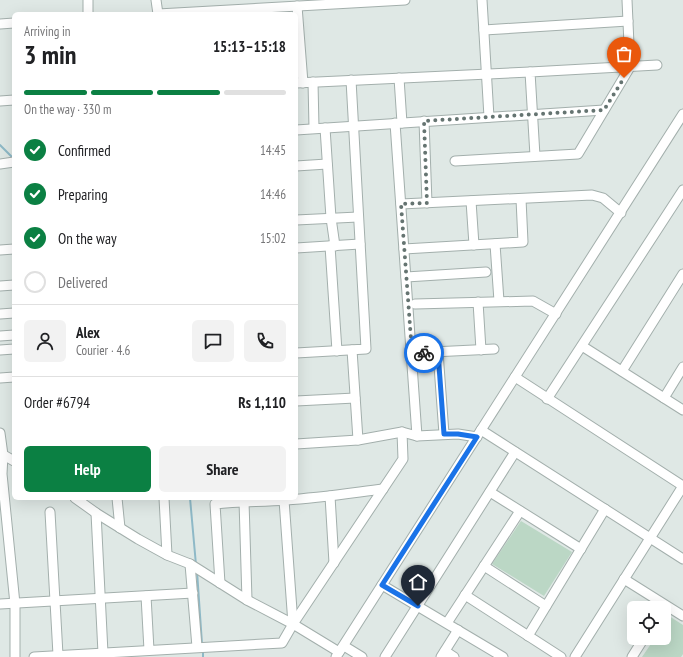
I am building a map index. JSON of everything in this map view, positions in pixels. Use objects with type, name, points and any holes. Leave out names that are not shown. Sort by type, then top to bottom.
[{"type":"street","points":[[88,0],[88,12]]},
{"type":"street","points":[[156,0],[158,12]]},
{"type":"street","points":[[193,12],[405,0]]},
{"type":"street","points":[[482,0],[489,117]]},
{"type":"street","points":[[455,161],[578,154],[630,67],[627,0]]},
{"type":"street","points":[[297,6],[298,12]]},
{"type":"street","points":[[298,17],[304,82],[314,128]]},
{"type":"street","points":[[484,30],[628,21]]},
{"type":"street","points":[[1,24],[12,23]]},
{"type":"street","points":[[304,82],[657,65]]},
{"type":"street","points":[[530,72],[535,156]]},
{"type":"street","points":[[399,78],[401,204],[417,436]]},
{"type":"street","points":[[298,352],[366,349],[351,80]]},
{"type":"street","points":[[0,101],[12,100]]},
{"type":"street","points":[[298,130],[604,110]]},
{"type":"street","points":[[340,652],[683,114]]},
{"type":"street","points":[[424,121],[427,203]]},
{"type":"street","points":[[325,128],[333,246],[337,350]]},
{"type":"street","points":[[0,164],[12,162]]},
{"type":"street","points":[[298,166],[327,164]]},
{"type":"street","points":[[547,398],[683,190]]},
{"type":"street","points":[[401,204],[592,195],[603,198],[621,213]]},
{"type":"street","points":[[404,249],[523,242],[521,199]]},
{"type":"street","points":[[471,201],[474,245]]},
{"type":"street","points":[[298,220],[358,217]]},
{"type":"street","points":[[298,248],[360,244]]},
{"type":"street","points":[[495,244],[499,301]]},
{"type":"street","points":[[0,250],[12,249]]},
{"type":"street","points":[[406,277],[486,272]]},
{"type":"street","points":[[622,371],[683,274]]},
{"type":"street","points":[[0,286],[12,286]]},
{"type":"street","points":[[415,304],[533,301],[556,314]]},
{"type":"street","points":[[478,302],[481,350]]},
{"type":"street","points":[[0,314],[12,313]]},
{"type":"street","points":[[0,336],[12,335]]},
{"type":"street","points":[[582,346],[683,410]]},
{"type":"street","points":[[0,350],[12,349]]},
{"type":"street","points":[[412,353],[494,349]]},
{"type":"street","points":[[352,350],[358,440]]},
{"type":"street","points":[[438,352],[444,434]]},
{"type":"street","points":[[664,398],[683,367]]},
{"type":"street","points":[[0,378],[12,377]]},
{"type":"street","points":[[515,378],[683,486],[575,657]]},
{"type":"street","points":[[298,401],[355,398]]},
{"type":"street","points":[[34,657],[154,652],[200,647],[282,643],[293,624],[403,459],[402,432]]},
{"type":"street","points":[[298,444],[358,440],[402,432],[417,436],[479,434],[515,452],[683,559]]},
{"type":"street","points":[[0,433],[1,474],[15,604],[15,657]]},
{"type":"street","points":[[385,657],[515,452]]},
{"type":"street","points":[[1,454],[12,460]]},
{"type":"street","points":[[298,499],[383,489]]},
{"type":"street","points":[[490,492],[581,549]]},
{"type":"street","points":[[330,496],[334,563]]},
{"type":"street","points":[[78,500],[120,528],[167,555],[190,564],[247,600],[293,624],[340,652],[362,657]]},
{"type":"street","points":[[117,500],[120,528]]},
{"type":"street","points":[[164,500],[167,555]]},
{"type":"street","points":[[220,582],[215,504],[238,500],[284,500],[293,624]]},
{"type":"street","points":[[238,500],[247,600]]},
{"type":"street","points":[[528,636],[605,509]]},
{"type":"street","points":[[447,623],[520,511]]},
{"type":"street","points":[[50,512],[55,601],[64,656]]},
{"type":"street","points":[[96,513],[100,598],[108,654]]},
{"type":"street","points":[[190,564],[200,647]]},
{"type":"street","points":[[484,566],[546,606]]},
{"type":"street","points":[[624,579],[656,601]]},
{"type":"street","points":[[382,585],[503,657]]},
{"type":"street","points":[[0,604],[193,593]]},
{"type":"street","points":[[465,595],[561,657]]},
{"type":"street","points":[[146,596],[154,652]]},
{"type":"street","points":[[671,610],[683,616]]},
{"type":"street","points":[[454,657],[443,654],[458,630]]},
{"type":"street","points":[[632,657],[640,645]]},
{"type":"green space","points":[[521,521],[572,552],[544,596],[492,564]]},
{"type":"green space","points":[[671,617],[683,625],[683,654],[681,657],[642,657],[650,645],[671,645]]},
{"type":"waterway","points":[[0,145],[12,157]]},
{"type":"waterway","points":[[190,500],[196,565]]},
{"type":"waterway","points":[[197,571],[202,644]]},
{"type":"waterway","points":[[203,651],[203,657]]},
{"type":"way so far","points":[[424,353],[412,353],[401,204],[427,203],[424,121],[604,110],[624,78]]},
{"type":"route","points":[[418,606],[382,585],[477,437],[458,434],[444,434],[438,352],[424,353]]}]
